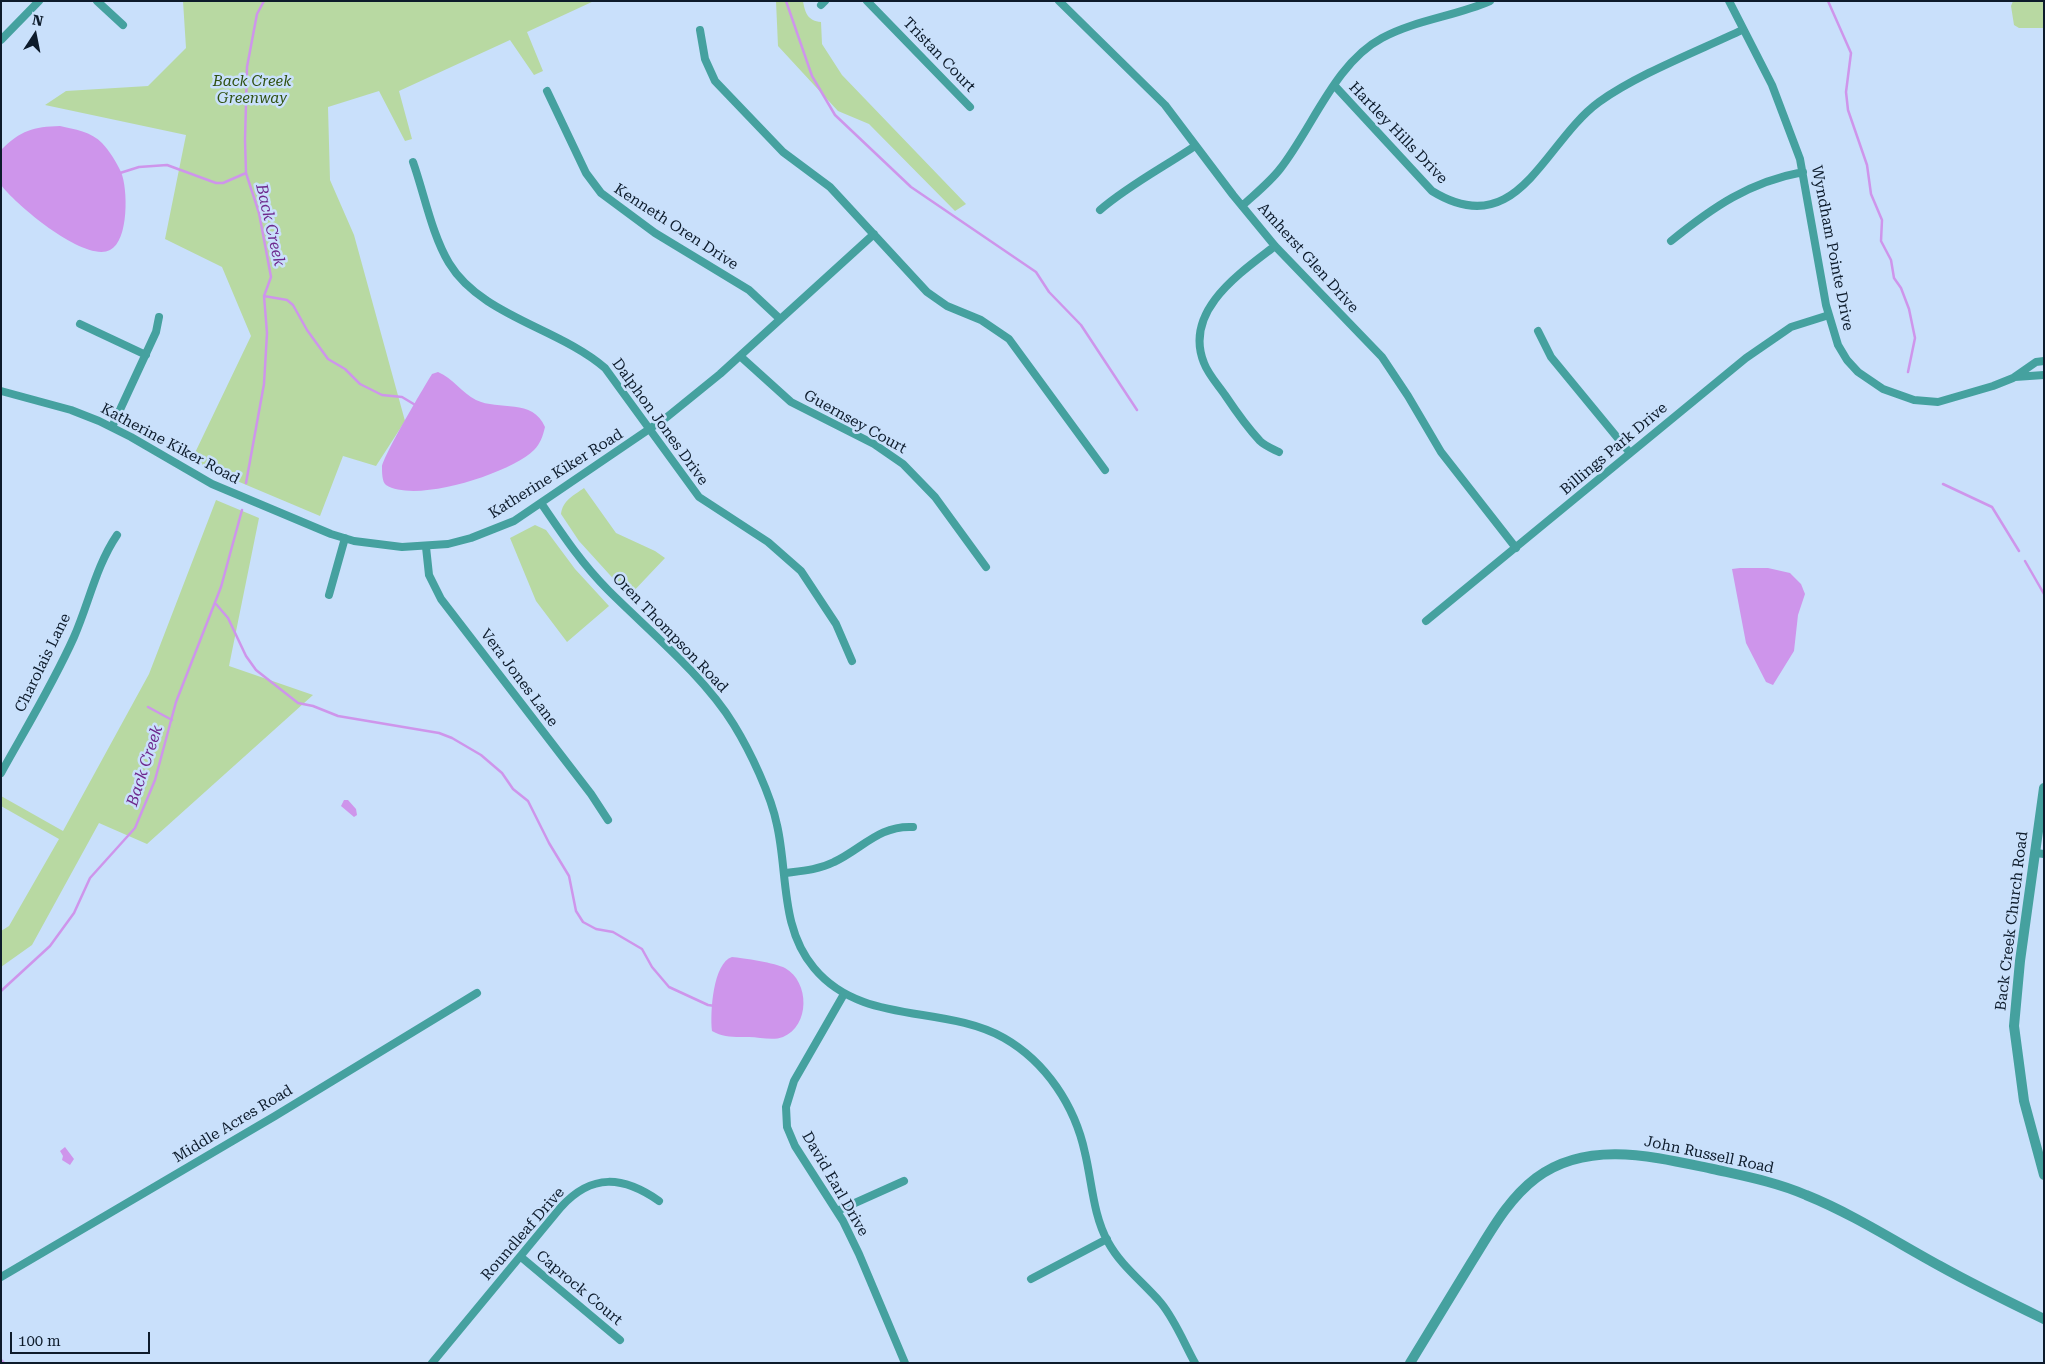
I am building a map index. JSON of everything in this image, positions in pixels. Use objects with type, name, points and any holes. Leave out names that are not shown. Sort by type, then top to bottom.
[{"type":"street","points":[[1,40],[40,1]]},
{"type":"street","points":[[97,1],[122,25]]},
{"type":"street","name":"Tristan Court","points":[[867,1],[970,107]]},
{"type":"street","name":"Amherst Glen Drive","points":[[1059,1],[1165,105],[1195,146],[1275,246],[1382,357],[1408,396],[1441,452],[1516,548]]},
{"type":"street","points":[[1242,206],[1280,169],[1320,111],[1334,85],[1346,68],[1362,52],[1383,38],[1424,23],[1467,11],[1490,1]]},
{"type":"street","name":"Wyndham Pointe Drive","points":[[1729,1],[1784,112],[1803,172],[1829,315],[1838,345],[1847,360],[1868,380],[1902,397],[1938,402],[1976,393],[2013,378],[2036,362],[2044,361]]},
{"type":"street","points":[[700,30],[705,59],[715,81],[768,138],[830,187],[938,301],[981,320],[1009,339],[1105,470]]},
{"type":"street","name":"Hartley Hills Drive","points":[[1334,85],[1432,191],[1449,202],[1470,207],[1498,202],[1521,189],[1561,138],[1598,103],[1636,81],[1742,30]]},
{"type":"street","name":"Kenneth Oren Drive","points":[[547,91],[586,173],[606,199],[655,233],[749,290],[780,319]]},
{"type":"street","points":[[1100,210],[1116,196],[1156,173],[1195,146]]},
{"type":"street","name":"Dalphon Jones Drive","points":[[413,162],[440,243],[457,275],[483,298],[593,357],[616,380],[649,430],[698,497],[768,542],[800,571],[836,624],[852,661]]},
{"type":"street","points":[[1672,241],[1725,200],[1749,187],[1782,176],[1803,172]]},
{"type":"street","name":"Katherine Kiker Road","points":[[1,391],[72,410],[112,427],[212,484],[345,538],[378,545],[426,547],[464,540],[495,530],[542,503],[649,430],[702,390],[874,234]]},
{"type":"street","points":[[1275,246],[1247,268],[1211,303],[1203,320],[1199,342],[1204,364],[1230,403],[1261,442],[1279,452]]},
{"type":"street","name":"Billings Park Drive","points":[[1426,621],[1777,335],[1806,322],[1829,315]]},
{"type":"street","points":[[112,427],[156,332],[159,317]]},
{"type":"street","points":[[80,324],[146,355]]},
{"type":"street","points":[[1538,331],[1551,357],[1630,453]]},
{"type":"street","name":"Guernsey Court","points":[[740,356],[791,402],[874,444],[903,464],[935,497],[986,567]]},
{"type":"street","name":"Wyndham Pointe Drive","points":[[2013,378],[2044,375]]},
{"type":"street","name":"Oren Thompson Road","points":[[542,503],[572,548],[594,575],[707,688],[735,726],[770,801],[779,830],[789,916],[800,948],[820,975],[844,994],[879,1008],[960,1020],[975,1025],[1013,1044],[1039,1065],[1059,1090],[1074,1118],[1085,1152],[1100,1223],[1107,1239],[1120,1260],[1165,1308],[1195,1363]]},
{"type":"street","name":"Charolais Lane","points":[[1,773],[62,664],[106,550],[117,535]]},
{"type":"street","points":[[329,595],[345,538]]},
{"type":"street","name":"Vera Jones Lane","points":[[426,547],[429,575],[441,599],[591,794],[608,820]]},
{"type":"street","name":"Back Creek Church Road","points":[[2044,788],[2040,854],[2020,962],[2014,1026],[2024,1102],[2044,1175]]},
{"type":"street","points":[[785,873],[822,867],[886,830],[900,826],[913,827]]},
{"type":"street","name":"Middle Acres Road","points":[[1,1277],[275,1116],[476,993]]},
{"type":"street","name":"David Earl Drive","points":[[844,994],[794,1081],[788,1097],[786,1113],[789,1133],[795,1146],[837,1211],[859,1254],[905,1363]]},
{"type":"street","name":"John Russell Road","points":[[1410,1363],[1501,1214],[1524,1188],[1537,1177],[1564,1163],[1591,1155],[1610,1153],[1673,1160],[1731,1173],[1805,1194],[1831,1206],[1941,1267],[2044,1319]]},
{"type":"street","name":"Roundleaf Drive","points":[[433,1362],[567,1200],[587,1187],[609,1180],[628,1184],[659,1201]]},
{"type":"street","points":[[837,1211],[904,1181]]},
{"type":"street","points":[[1031,1279],[1107,1239]]},
{"type":"street","name":"Caprock Court","points":[[521,1257],[620,1340]]},
{"type":"green space","name":"Back Creek Greenway","points":[[183,1],[594,1],[527,32],[543,71],[534,75],[510,40],[399,91],[412,139],[405,141],[379,91],[328,107],[330,180],[354,235],[405,421],[376,466],[343,456],[320,516],[218,473],[192,459],[251,336],[222,267],[165,239],[186,135],[45,105],[66,91],[148,86],[186,48]]},
{"type":"green space","points":[[776,1],[803,1],[808,16],[813,20],[821,22],[822,44],[842,75],[966,204],[955,211],[869,124],[838,111],[778,46]]},
{"type":"green space","points":[[2013,1],[2044,1],[2044,28],[2019,28],[2014,25],[2011,6]]},
{"type":"green space","points":[[584,488],[616,533],[655,551],[665,558],[629,596],[579,541],[561,514],[566,502]]},
{"type":"green space","points":[[216,500],[259,518],[229,666],[313,695],[147,844],[99,823],[32,945],[1,967],[1,931],[9,926],[59,839],[1,806],[1,796],[63,831],[149,674]]},
{"type":"green space","points":[[535,525],[546,530],[575,569],[609,606],[567,642],[536,601],[510,538]]},
{"type":"shaded area","points":[[60,126],[98,139],[110,153],[121,172],[126,201],[124,226],[116,245],[110,250],[99,252],[68,240],[35,218],[1,185],[1,150],[8,143],[28,131],[42,127]]},
{"type":"shaded area","points":[[438,372],[476,400],[532,412],[540,418],[545,427],[541,440],[534,450],[522,459],[505,468],[463,483],[419,491],[400,490],[386,485],[382,474],[384,460],[404,421],[432,374]]},
{"type":"shaded area","points":[[1768,568],[1790,573],[1801,584],[1805,594],[1798,615],[1794,651],[1773,685],[1766,682],[1746,643],[1732,569]]},
{"type":"shaded area","points":[[344,800],[348,800],[356,809],[357,815],[354,817],[341,806]]},
{"type":"shaded area","points":[[732,957],[774,964],[785,968],[793,975],[799,983],[804,1004],[798,1024],[792,1031],[783,1037],[770,1039],[730,1037],[712,1031],[714,989],[721,968]]},
{"type":"shaded area","points":[[65,1147],[74,1159],[70,1165],[62,1160],[63,1156],[60,1151]]},
{"type":"waterway","name":"Back Creek","points":[[246,483],[264,384],[267,333],[264,296],[271,277],[259,213],[246,173],[245,140],[247,67],[257,14],[264,1]]},
{"type":"waterway","points":[[786,1],[812,76],[835,115],[911,187],[1036,272],[1049,292],[1081,325],[1137,410]]},
{"type":"waterway","points":[[1828,1],[1851,53],[1846,92],[1848,110],[1867,165],[1871,194],[1882,220],[1881,241],[1891,260],[1894,278],[1901,288],[1909,309],[1915,338],[1908,372]]},
{"type":"waterway","points":[[120,173],[139,167],[167,165],[216,183],[223,183],[246,173]]},
{"type":"waterway","points":[[264,296],[287,300],[293,305],[307,330],[328,359],[345,369],[360,384],[382,395],[402,397],[417,406]]},
{"type":"waterway","points":[[1943,484],[1992,507],[2019,551]]},
{"type":"waterway","name":"Back Creek","points":[[1,991],[50,946],[74,913],[90,878],[135,828],[155,780],[176,702],[221,587],[242,510]]},
{"type":"waterway","points":[[2025,561],[2044,594]]},
{"type":"waterway","points":[[216,604],[228,618],[246,656],[256,670],[298,703],[313,706],[338,716],[439,733],[452,738],[481,755],[502,773],[513,789],[528,801],[549,843],[569,876],[576,911],[583,922],[596,929],[613,932],[642,949],[652,967],[669,987],[708,1005],[715,1006]]},
{"type":"waterway","points":[[148,707],[172,720]]},
{"type":"waterway","points":[[1,1360],[4,1363]]}]
